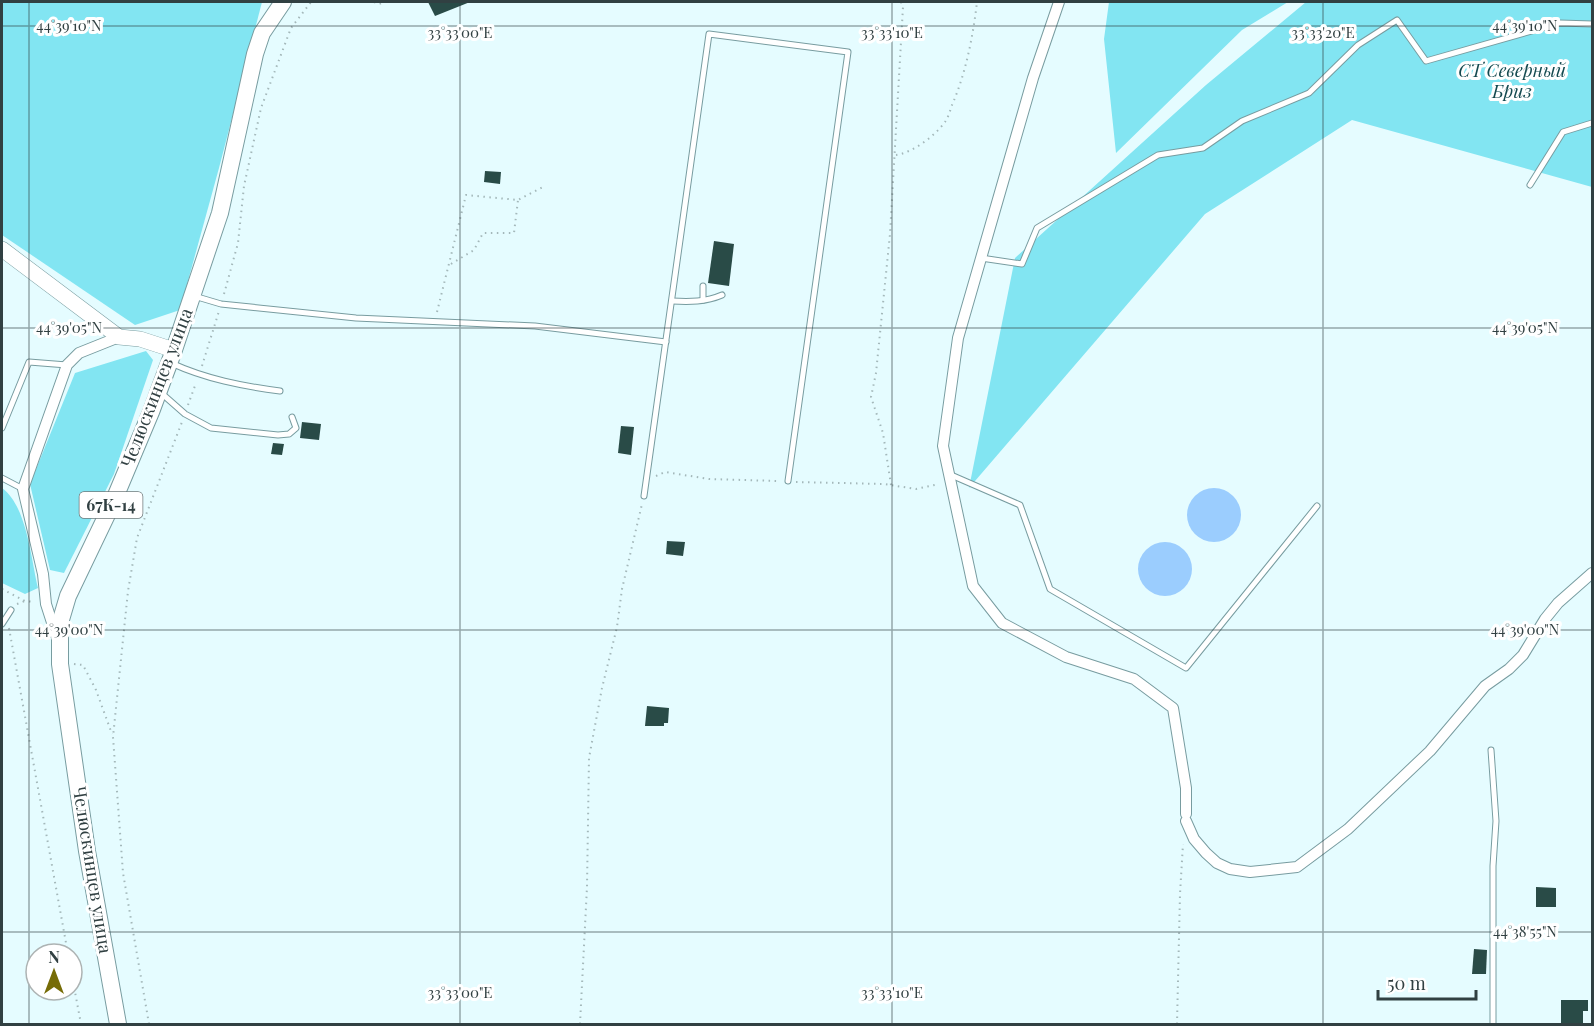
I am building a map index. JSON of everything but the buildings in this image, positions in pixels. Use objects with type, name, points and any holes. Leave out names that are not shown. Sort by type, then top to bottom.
[{"type":"main road","name":"Челюскинцев улица","points":[[118,1024],[87,851],[60,664],[60,623],[68,596],[114,500],[172,356],[220,213],[255,54],[262,33],[278,8]]},
{"type":"street","points":[[278,8],[288,2]]},
{"type":"street","points":[[1059,2],[1033,78],[958,338],[943,446],[973,586],[1002,623],[1066,657],[1134,679],[1173,708],[1186,788],[1186,818],[1194,839],[1206,853],[1217,863],[1230,869],[1250,872],[1297,867],[1348,829],[1430,751],[1485,686],[1509,669],[1523,655],[1545,619],[1558,603],[1593,573]]},
{"type":"street","points":[[2,249],[119,337]]},
{"type":"street","points":[[59,647],[46,604],[44,574],[23,489],[68,365],[79,353],[119,337],[140,339],[172,356]]},
{"type":"lane","points":[[981,258],[1022,264],[1038,228],[1158,155],[1203,148],[1242,121],[1309,93],[1358,45],[1397,20],[1426,61],[1560,23],[1593,24]]},
{"type":"lane","points":[[644,496],[709,34],[848,52],[788,481]]},
{"type":"lane","points":[[1530,185],[1563,132],[1593,123]]},
{"type":"lane","points":[[703,286],[703,300]]},
{"type":"lane","points":[[193,295],[221,304],[356,318],[535,326],[666,342]]},
{"type":"lane","points":[[672,301],[692,302],[722,295]]},
{"type":"lane","points":[[172,356],[199,374],[243,387],[280,391]]},
{"type":"lane","points":[[2,428],[29,362],[68,365]]},
{"type":"lane","points":[[159,390],[184,414],[211,428],[278,435],[289,434],[296,428],[292,417]]},
{"type":"lane","points":[[2,478],[23,489]]},
{"type":"lane","points":[[950,478],[1020,505],[1050,589],[1186,668],[1317,506]]},
{"type":"lane","points":[[2,624],[11,610]]},
{"type":"lane","points":[[1491,750],[1496,821],[1493,876],[1493,1024]]},
{"type":"path","points":[[149,1024],[123,873],[112,737],[128,591],[137,538],[209,348],[238,243],[244,186],[261,108],[291,28],[311,2]]},
{"type":"path","points":[[374,2],[379,4],[385,2]]},
{"type":"path","points":[[891,485],[883,433],[871,398],[876,373],[889,245],[903,7],[901,2]]},
{"type":"path","points":[[894,155],[903,154],[927,139],[945,122],[961,84],[977,2]]},
{"type":"path","points":[[435,321],[466,195],[518,200],[543,187]]},
{"type":"path","points":[[449,265],[474,250],[483,233],[514,233],[518,200]]},
{"type":"path","points":[[580,1024],[587,887],[589,758],[602,688],[617,627],[622,589],[650,479],[665,472],[710,479],[891,485],[916,489],[950,478]]},
{"type":"path","points":[[2,589],[26,602]]},
{"type":"path","points":[[46,604],[26,602],[16,604],[11,610],[8,621],[66,942]]},
{"type":"path","points":[[71,664],[82,665],[96,690],[112,737]]},
{"type":"path","points":[[1178,1024],[1179,894],[1186,818]]},
{"type":"path","points":[[77,1002],[81,1024]]},
{"type":"green space","points":[[2,2],[262,2],[180,310],[135,325],[2,235]]},
{"type":"green space","points":[[1109,2],[1288,2],[1242,30],[1116,153],[1104,39]]},
{"type":"green space","name":"СТ Северный Бриз","points":[[1306,2],[1592,2],[1592,187],[1352,120],[1205,214],[969,488],[1015,258],[1206,85]]},
{"type":"green space","points":[[146,351],[153,360],[114,474],[64,573],[50,570],[30,484],[75,373]]},
{"type":"green space","points":[[2,488],[17,507],[27,534],[38,588],[25,594],[2,583]]},
{"type":"shaded area","points":[[1209,488],[1219,488],[1233,496],[1239,505],[1241,515],[1239,525],[1233,534],[1219,542],[1209,542],[1192,530],[1187,520],[1187,510],[1199,493]]},
{"type":"shaded area","points":[[1160,542],[1170,542],[1180,546],[1188,554],[1192,569],[1188,584],[1180,592],[1170,596],[1160,596],[1150,592],[1142,584],[1138,574],[1138,564],[1142,554],[1150,546]]}]
